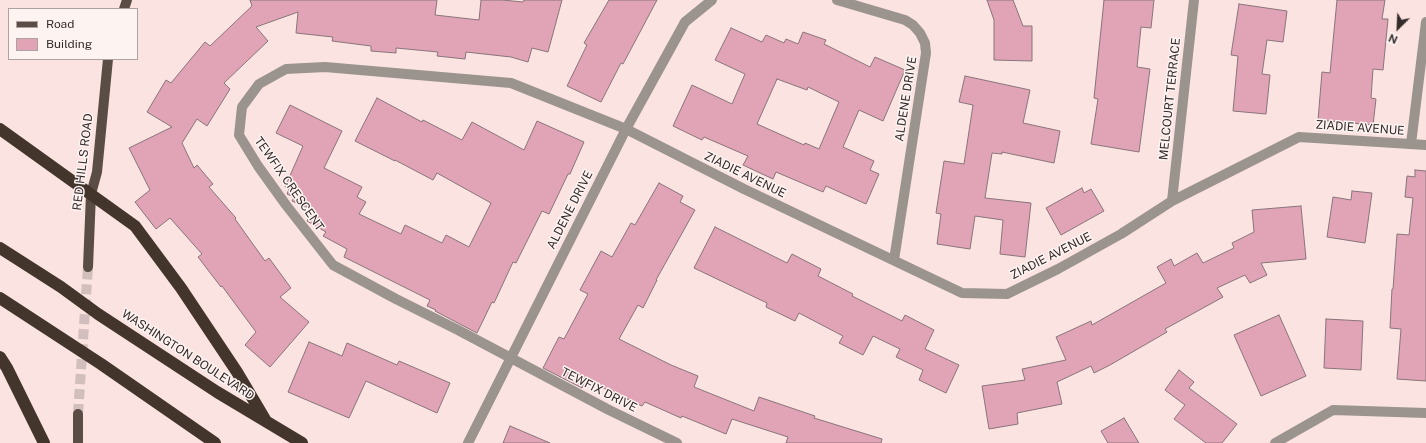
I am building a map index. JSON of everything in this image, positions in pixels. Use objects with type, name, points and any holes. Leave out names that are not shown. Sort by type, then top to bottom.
[{"type":"highway","points":[[0,129],[136,226],[181,288],[237,372],[266,422]]},
{"type":"highway","name":"WASHINGTON BOULEVARD","points":[[0,248],[210,387],[302,443]]},
{"type":"highway","points":[[0,298],[49,329],[215,443]]},
{"type":"highway","points":[[0,357],[7,368],[44,443]]},
{"type":"main road","name":"RED HILLS ROAD","points":[[88,268],[91,194],[97,172],[108,60]]},
{"type":"main road","points":[[78,414],[78,443]]},
{"type":"street","name":"ALDENE DRIVE","points":[[468,443],[626,130],[685,22],[712,0]]},
{"type":"street","name":"ALDENE DRIVE","points":[[837,0],[904,20],[914,25],[925,43],[926,53],[894,260]]},
{"type":"street","name":"MELCOURT TERRACE","points":[[1172,201],[1194,0]]},
{"type":"street","points":[[1411,144],[1426,22]]},
{"type":"street","name":"TEWFIX CRESCENT","points":[[510,358],[332,265],[258,166],[239,135],[242,107],[259,84],[286,69],[326,67],[511,83],[626,130]]},
{"type":"street","name":"ZIADIE AVENUE","points":[[626,130],[744,189],[962,293],[1007,294],[1058,269],[1108,241],[1172,201],[1299,137],[1426,145]]},
{"type":"street","name":"TEWFIX DRIVE","points":[[510,358],[609,410],[677,443]]},
{"type":"street","points":[[1275,443],[1333,410],[1426,413]]},
{"type":"building","points":[[250,0],[437,0],[435,15],[479,20],[481,0],[523,2],[524,0],[562,0],[548,52],[532,48],[528,62],[511,57],[466,52],[465,59],[437,56],[438,52],[396,48],[396,53],[371,51],[371,46],[332,41],[333,37],[296,33],[298,12],[256,27],[268,41],[224,83],[230,89],[207,126],[197,119],[182,143],[194,168],[197,165],[213,184],[209,187],[236,218],[235,219],[265,261],[269,258],[291,288],[280,297],[309,322],[270,367],[245,345],[256,332],[222,286],[221,287],[198,257],[202,254],[170,218],[156,229],[135,202],[150,190],[129,148],[172,127],[147,112],[166,80],[171,83],[205,42],[210,46],[252,6]]},
{"type":"building","points":[[609,0],[657,0],[623,64],[621,63],[601,102],[567,86],[587,45],[584,43]]},
{"type":"building","points":[[987,0],[1013,0],[1023,26],[1032,26],[1032,61],[994,60],[994,20]]},
{"type":"building","points":[[1104,0],[1154,0],[1151,28],[1141,27],[1137,67],[1150,69],[1139,152],[1091,144],[1098,99],[1094,98]]},
{"type":"building","points":[[1337,0],[1385,0],[1382,19],[1388,19],[1383,70],[1373,69],[1371,98],[1376,99],[1373,125],[1318,120],[1322,72],[1330,73]]},
{"type":"building","points":[[1239,4],[1287,11],[1283,42],[1267,40],[1262,74],[1270,75],[1266,114],[1233,111],[1238,56],[1231,55]]},
{"type":"building","points":[[731,28],[762,42],[766,35],[784,43],[786,39],[798,44],[803,32],[826,40],[824,44],[870,67],[875,57],[905,70],[883,121],[859,110],[843,147],[874,161],[870,170],[879,174],[866,204],[826,186],[823,192],[776,172],[773,179],[743,165],[748,156],[704,137],[702,140],[673,126],[692,85],[732,104],[745,74],[715,60]],"holes":[[[777,79],[807,90],[808,87],[839,102],[819,149],[805,143],[804,145],[757,124]]]},
{"type":"building","points":[[965,76],[1030,90],[1023,123],[1060,131],[1054,163],[1002,152],[1002,154],[992,153],[985,198],[1031,203],[1025,257],[1000,254],[1003,220],[975,216],[970,249],[937,244],[941,214],[936,213],[944,161],[964,164],[973,105],[959,102]]},
{"type":"building","points":[[377,98],[422,122],[423,120],[462,140],[472,122],[524,150],[537,121],[584,142],[570,174],[568,174],[549,214],[542,211],[516,263],[513,262],[494,303],[492,302],[477,333],[427,306],[430,300],[344,257],[347,249],[323,236],[326,232],[307,221],[313,210],[292,201],[294,197],[287,194],[289,189],[285,187],[303,146],[276,133],[290,105],[342,131],[324,168],[362,187],[357,197],[366,202],[359,214],[401,234],[405,225],[442,243],[446,235],[469,247],[491,203],[437,173],[433,180],[355,141]]},
{"type":"building","points":[[1415,170],[1426,171],[1426,381],[1397,379],[1401,329],[1390,328],[1397,234],[1409,235],[1413,198],[1405,197],[1407,176],[1415,177]]},
{"type":"building","points":[[659,183],[683,196],[680,202],[695,210],[656,280],[643,308],[638,305],[619,339],[671,365],[698,376],[694,387],[754,411],[759,397],[815,416],[814,418],[882,439],[881,443],[786,443],[788,437],[732,419],[726,434],[682,416],[681,418],[645,402],[642,406],[586,380],[582,388],[543,368],[559,337],[564,339],[588,294],[580,290],[601,251],[612,257],[631,223],[635,225]]},
{"type":"building","points":[[1082,188],[1084,193],[1091,189],[1104,211],[1061,235],[1046,208]]},
{"type":"building","points":[[1352,191],[1372,193],[1365,243],[1327,237],[1333,197],[1351,200]]},
{"type":"building","points":[[1301,206],[1306,259],[1261,263],[1267,275],[1250,283],[1245,275],[1217,288],[1223,297],[1165,329],[1167,332],[1094,373],[1091,366],[1057,382],[1062,404],[1017,413],[1018,424],[989,429],[982,386],[1025,380],[1022,369],[1066,360],[1056,337],[1091,321],[1092,325],[1166,283],[1157,267],[1171,259],[1174,266],[1197,253],[1203,263],[1234,248],[1232,243],[1254,232],[1252,210]]},
{"type":"building","points":[[715,227],[787,263],[792,254],[821,269],[818,276],[853,294],[852,296],[902,321],[905,315],[934,330],[925,349],[959,365],[946,393],[919,380],[923,370],[896,357],[900,349],[873,336],[863,355],[839,343],[843,336],[799,313],[795,321],[766,307],[767,303],[694,268]]},
{"type":"building","points":[[1279,315],[1306,376],[1261,396],[1234,335]]},
{"type":"building","points":[[1326,319],[1363,321],[1361,370],[1324,368]]},
{"type":"building","points":[[309,342],[342,356],[347,343],[397,365],[399,361],[450,383],[437,413],[366,381],[349,418],[288,392]]},
{"type":"building","points":[[1179,370],[1194,382],[1189,388],[1237,424],[1222,443],[1206,443],[1174,419],[1185,405],[1165,390]]},
{"type":"building","points":[[1124,418],[1139,443],[1108,443],[1101,431]]},
{"type":"building","points":[[510,426],[550,443],[503,443]]},
{"type":"tunnel","points":[[78,414],[88,267]]}]
